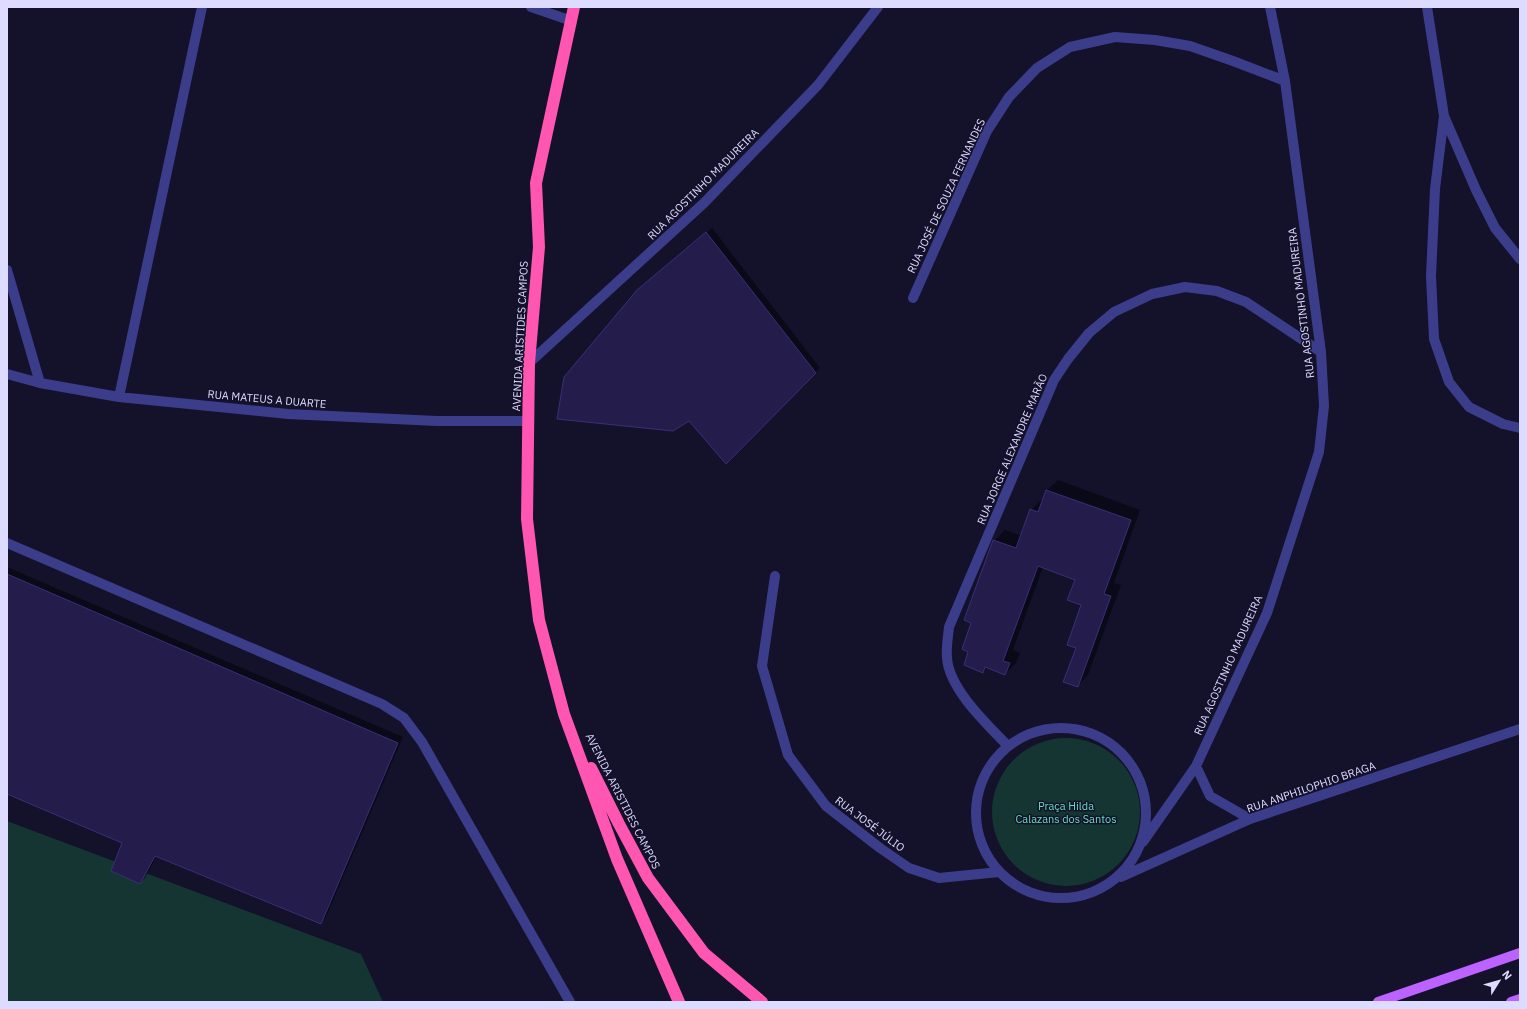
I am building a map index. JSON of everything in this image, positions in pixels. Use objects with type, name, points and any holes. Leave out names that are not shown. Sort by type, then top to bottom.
[{"type":"highway","name":"AVENIDA ARISTIDES CAMPOS","points":[[574,7],[536,183],[539,247],[530,363],[527,519],[538,612],[564,714],[617,859],[679,1002]]},
{"type":"highway","name":"AVENIDA ARISTIDES CAMPOS","points":[[564,714],[648,878],[704,953],[762,1002]]},
{"type":"main road","points":[[1378,1002],[1520,953]]},
{"type":"main road","points":[[1511,1002],[1520,999]]},
{"type":"street","points":[[119,397],[202,7]]},
{"type":"street","points":[[531,7],[572,21]]},
{"type":"street","name":"RUA AGOSTINHO MADUREIRA","points":[[530,363],[704,203],[818,85],[878,7]]},
{"type":"street","name":"RUA AGOSTINHO MADUREIRA","points":[[1140,846],[1196,766],[1267,613],[1319,452],[1324,406],[1321,352],[1285,81],[1270,7]]},
{"type":"street","points":[[1427,7],[1444,116],[1476,190],[1495,228],[1520,259]]},
{"type":"street","name":"RUA JOSÉ DE SOUZA FERNANDES","points":[[912,298],[987,131],[1009,97],[1037,68],[1070,47],[1115,36],[1155,40],[1190,46],[1285,81]]},
{"type":"street","points":[[1444,116],[1435,189],[1431,276],[1434,339],[1449,382],[1469,408],[1503,424],[1520,428]]},
{"type":"street","points":[[7,270],[40,383]]},
{"type":"street","name":"RUA JORGE ALEXANDRE MARÃO","points":[[1008,746],[971,706],[954,683],[947,659],[949,627],[1054,380],[1072,354],[1089,333],[1114,312],[1152,294],[1185,287],[1217,291],[1246,302],[1321,352]]},
{"type":"street","name":"RUA MATEUS A DUARTE","points":[[7,374],[40,383],[119,397],[288,414],[437,421],[529,421]]},
{"type":"street","points":[[7,543],[382,704],[404,718],[422,742],[570,1002]]},
{"type":"street","name":"RUA JOSÉ JÚLIO","points":[[775,576],[762,666],[788,755],[826,806],[880,848],[909,868],[939,878],[999,872]]},
{"type":"street","points":[[1068,728],[1098,736],[1124,755],[1141,783],[1147,814],[1140,846],[1130,864],[1115,880],[1087,895],[1056,898],[1025,890],[999,872],[984,849],[976,823],[978,796],[987,770],[1008,746],[1036,731],[1068,728]]},
{"type":"street","name":"RUA ANPHILOPHIO BRAGA","points":[[1115,880],[1250,820],[1520,729]]},
{"type":"street","points":[[1196,766],[1210,796],[1250,820]]},
{"type":"green space","name":"Praça Hilda Calazans dos Santos","points":[[1073,738],[1094,743],[1107,750],[1123,765],[1135,784],[1139,798],[1139,826],[1135,840],[1128,853],[1113,869],[1107,874],[1088,883],[1073,886],[1059,886],[1038,881],[1025,874],[1004,853],[997,840],[993,826],[992,805],[997,784],[1004,771],[1025,750],[1038,743],[1052,739]]},
{"type":"green space","points":[[7,821],[361,954],[383,1002],[7,1002]]},
{"type":"building","points":[[706,232],[816,373],[726,464],[689,421],[673,431],[557,419],[564,377],[637,290]]},
{"type":"building","points":[[1046,490],[1131,520],[1104,594],[1111,596],[1078,687],[1063,682],[1076,648],[1067,645],[1081,605],[1067,600],[1075,580],[1038,566],[1003,661],[1010,663],[1005,675],[985,667],[983,673],[964,665],[968,652],[962,649],[971,623],[964,620],[993,540],[1016,548],[1030,509],[1038,512]]},
{"type":"building","points":[[7,574],[398,743],[321,924],[155,856],[140,884],[111,871],[122,843],[7,794]]}]
